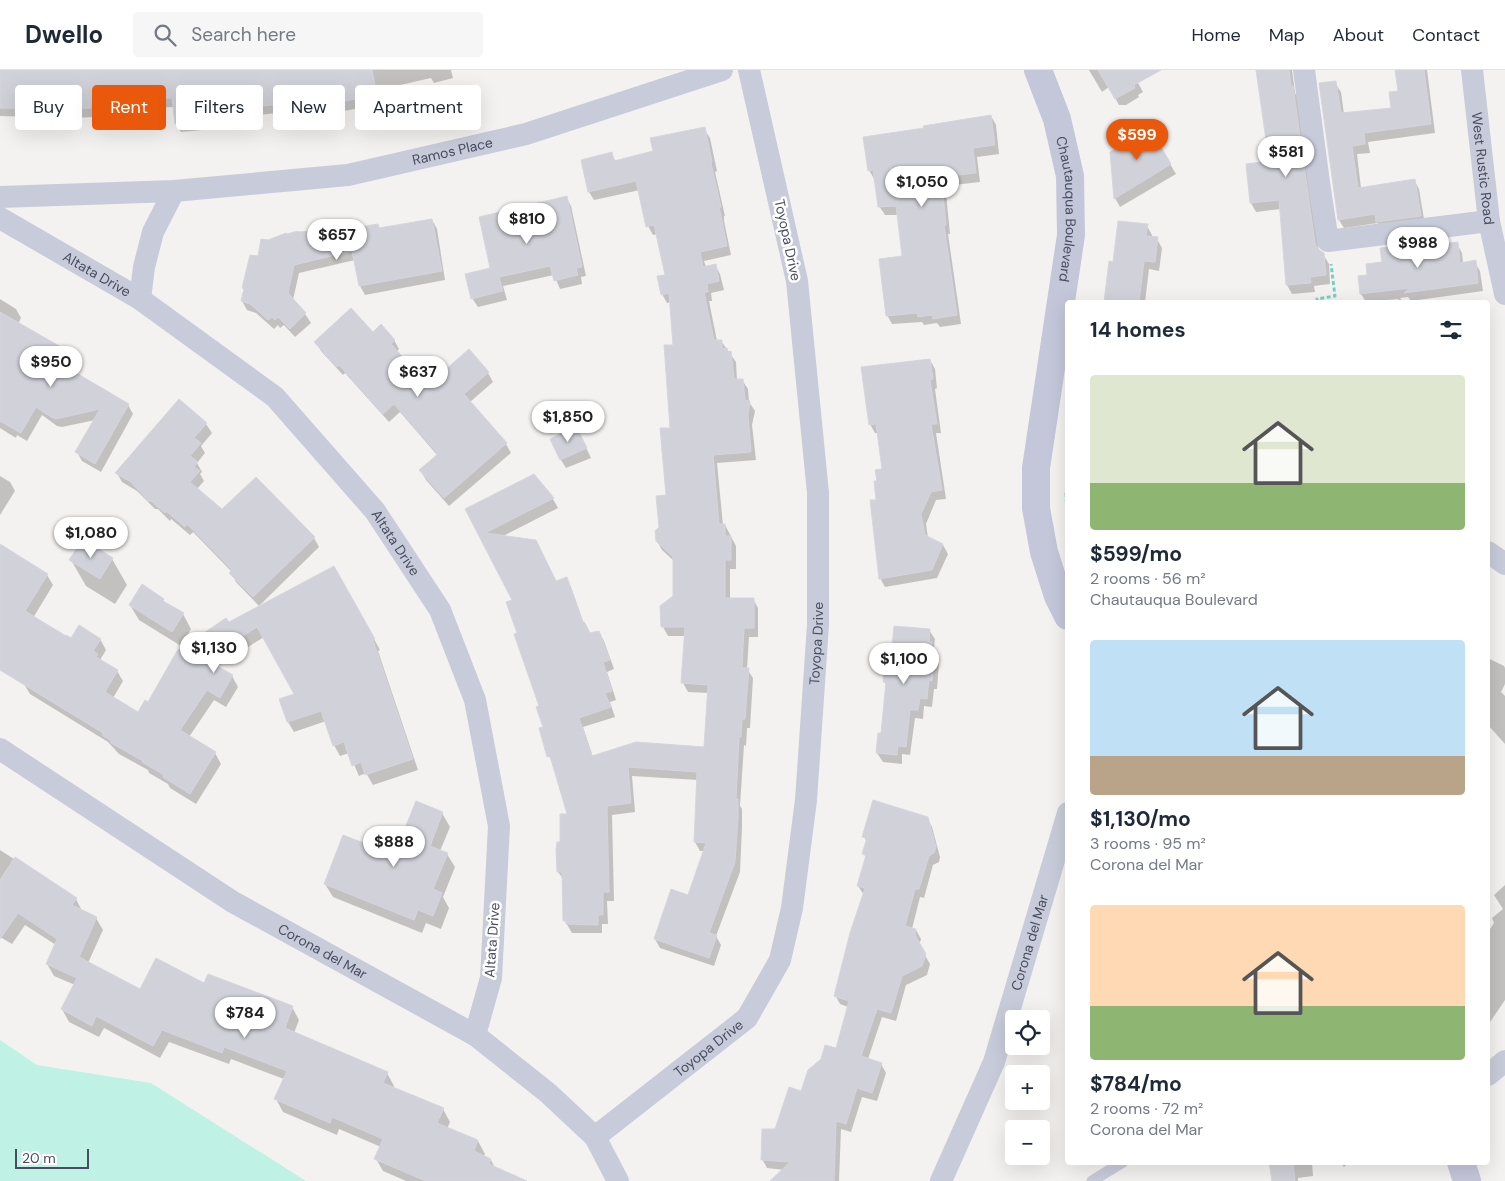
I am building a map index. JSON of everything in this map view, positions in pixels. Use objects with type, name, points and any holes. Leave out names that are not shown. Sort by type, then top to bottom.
[{"type":"street","name":"Ramos Place","points":[[0,197],[174,191],[348,175],[526,134],[722,70]]},
{"type":"street","name":"Toyopa Drive","points":[[594,1137],[748,1018],[780,960],[792,908],[806,800],[818,625],[818,493],[797,280],[749,70]]},
{"type":"street","name":"Chautauqua Boulevard","points":[[1038,70],[1057,119],[1070,176],[1071,235],[1036,468],[1036,508],[1044,552],[1058,596],[1065,610]]},
{"type":"street","points":[[1304,70],[1328,241],[1489,221]]},
{"type":"street","name":"West Rustic Road","points":[[1472,70],[1489,221],[1505,294]]},
{"type":"street","points":[[140,299],[144,267],[153,232],[174,191]]},
{"type":"street","name":"Altata Drive","points":[[0,218],[140,299],[275,397],[375,511],[440,610],[475,700],[499,826],[491,978],[475,1035]]},
{"type":"street","points":[[1490,553],[1505,564]]},
{"type":"street","name":"Corona del Mar","points":[[0,749],[233,902],[475,1035],[548,1093],[594,1137],[618,1181]]},
{"type":"street","name":"Corona del Mar","points":[[941,1181],[994,1062],[1065,823]]},
{"type":"street","points":[[1490,1073],[1505,1061]]},
{"type":"street","points":[[1462,1165],[1466,1181]]},
{"type":"lane","points":[[1092,1181],[1118,1165]]},
{"type":"path","points":[[1317,300],[1335,296],[1328,241]]},
{"type":"green space","points":[[0,1040],[37,1065],[151,1083],[306,1181],[0,1181]]},
{"type":"building","points":[[0,70],[372,70],[375,85],[355,85],[355,99],[345,101],[345,85],[273,85],[273,105],[263,106],[263,85],[176,85],[175,124],[172,98],[166,98],[166,85],[92,85],[91,108],[82,108],[82,85],[15,85],[15,108],[0,108]]},
{"type":"building","points":[[1098,70],[1161,70],[1134,85],[1135,88],[1115,99]]},
{"type":"building","points":[[1256,70],[1289,70],[1291,86],[1293,86],[1315,243],[1318,249],[1324,253],[1326,275],[1310,277],[1311,283],[1286,285],[1279,200],[1250,203],[1246,164],[1269,161]]},
{"type":"building","points":[[1395,70],[1424,70],[1431,124],[1364,133],[1365,144],[1352,146],[1358,188],[1415,179],[1421,216],[1376,222],[1375,214],[1338,220],[1319,83],[1336,81],[1341,113],[1391,108],[1389,92],[1398,91]]},
{"type":"building","points":[[991,115],[995,145],[973,148],[976,173],[949,176],[950,183],[942,184],[946,225],[944,225],[957,315],[933,319],[932,315],[918,317],[917,313],[886,316],[879,259],[902,256],[896,206],[878,207],[873,170],[868,171],[863,137]]},
{"type":"building","points":[[1147,123],[1171,164],[1114,199],[1110,152],[1136,137]]},
{"type":"building","points":[[705,127],[727,246],[700,252],[703,267],[716,264],[719,281],[707,284],[708,292],[704,292],[714,340],[722,340],[722,349],[727,348],[728,352],[731,351],[734,379],[743,379],[745,400],[750,401],[748,415],[751,452],[713,455],[719,524],[725,524],[725,536],[731,536],[731,560],[725,560],[725,598],[754,598],[754,628],[744,628],[742,668],[749,668],[745,719],[742,719],[741,737],[739,737],[736,799],[738,799],[738,818],[735,862],[709,933],[717,935],[709,958],[654,939],[671,889],[688,895],[706,843],[694,842],[697,772],[628,767],[631,803],[607,806],[609,892],[603,892],[603,915],[598,915],[598,925],[566,924],[566,921],[563,921],[562,872],[557,872],[556,850],[557,842],[560,842],[560,814],[567,814],[550,756],[547,757],[539,728],[543,727],[536,707],[539,706],[514,634],[517,633],[506,602],[512,600],[465,509],[534,474],[554,498],[485,533],[536,540],[556,581],[567,577],[582,621],[590,633],[599,631],[610,660],[603,662],[612,691],[605,693],[611,707],[579,718],[592,756],[636,742],[704,747],[708,685],[681,683],[685,627],[661,627],[660,606],[673,596],[673,557],[656,541],[655,531],[659,527],[656,496],[666,495],[660,428],[670,428],[664,345],[673,345],[669,293],[661,295],[657,276],[665,275],[654,225],[646,227],[636,181],[588,192],[581,160],[612,152],[614,161],[653,151],[650,138]]},
{"type":"building","points":[[567,196],[582,267],[576,268],[578,275],[554,281],[550,266],[499,277],[503,291],[471,299],[465,274],[490,268],[479,217]]},
{"type":"building","points":[[432,219],[442,271],[359,286],[352,251],[294,265],[288,293],[306,313],[290,329],[278,317],[275,320],[272,317],[268,320],[250,304],[241,301],[244,289],[242,288],[250,255],[258,256],[261,239],[268,240],[286,233],[298,231],[336,229],[336,231],[378,224],[379,228]]},
{"type":"building","points":[[1118,221],[1148,224],[1146,236],[1158,237],[1155,262],[1144,261],[1139,300],[1104,300],[1109,261],[1113,262]]},
{"type":"building","points":[[1425,242],[1426,245],[1458,242],[1460,263],[1476,260],[1478,283],[1404,293],[1410,288],[1360,294],[1358,276],[1367,275],[1366,264],[1382,262],[1380,248]]},
{"type":"building","points":[[351,308],[373,332],[381,324],[395,340],[391,344],[428,385],[469,349],[489,372],[464,394],[507,443],[444,498],[419,470],[438,454],[394,404],[383,414],[339,365],[337,367],[314,342]]},
{"type":"building","points":[[0,312],[68,351],[61,364],[129,404],[95,464],[75,452],[100,409],[56,419],[36,407],[21,433],[0,421]]},
{"type":"building","points":[[930,359],[933,379],[930,380],[937,424],[931,424],[942,490],[931,492],[921,514],[925,535],[943,544],[932,570],[879,579],[870,500],[876,500],[874,481],[877,481],[875,470],[882,469],[876,424],[869,425],[861,367]]},
{"type":"building","points":[[179,399],[207,423],[194,438],[201,443],[190,456],[198,462],[194,467],[200,471],[190,482],[222,509],[256,477],[315,537],[253,597],[229,573],[232,570],[187,524],[185,527],[166,511],[165,513],[151,501],[148,501],[131,482],[115,473]]},
{"type":"building","points":[[576,426],[587,448],[560,460],[550,439]]},
{"type":"building","points":[[83,539],[113,558],[100,579],[69,560]]},
{"type":"building","points":[[0,544],[48,574],[25,611],[71,638],[79,625],[101,639],[93,651],[98,654],[96,657],[118,670],[105,692],[138,712],[145,700],[148,702],[177,651],[226,618],[229,622],[334,566],[375,639],[373,640],[413,759],[365,775],[361,762],[352,766],[344,742],[333,746],[321,711],[287,722],[279,699],[294,694],[257,627],[205,659],[233,675],[220,698],[207,690],[180,730],[216,752],[190,794],[163,777],[164,775],[143,761],[111,743],[110,740],[102,735],[103,733],[0,670]]},
{"type":"building","points":[[142,584],[164,599],[163,601],[184,613],[172,632],[129,605]]},
{"type":"building","points":[[894,626],[930,629],[929,642],[932,642],[931,652],[935,652],[932,681],[929,680],[927,699],[920,698],[918,710],[910,710],[906,747],[898,746],[897,755],[876,753],[878,733],[881,733],[886,682],[883,682],[885,657],[891,657]]},
{"type":"building","points":[[873,800],[928,817],[936,847],[934,853],[929,856],[919,889],[915,889],[905,926],[916,929],[915,935],[926,954],[922,966],[902,976],[891,1013],[877,1009],[861,1056],[882,1063],[872,1093],[857,1088],[846,1124],[836,1121],[834,1181],[770,1181],[790,1162],[761,1160],[762,1129],[775,1129],[789,1087],[801,1091],[808,1070],[821,1059],[825,1045],[836,1048],[849,1001],[834,996],[850,933],[865,888],[857,886],[866,855],[862,854],[867,838],[862,837]]},
{"type":"building","points":[[416,801],[443,812],[430,846],[448,853],[433,889],[442,893],[433,916],[418,910],[414,920],[324,884],[343,835],[394,855]]},
{"type":"building","points":[[15,857],[77,898],[72,905],[97,917],[79,957],[140,989],[156,958],[204,983],[208,974],[293,1006],[285,1028],[388,1072],[383,1083],[444,1108],[437,1123],[478,1140],[474,1151],[491,1159],[489,1164],[527,1181],[426,1181],[374,1159],[383,1139],[332,1117],[330,1123],[274,1099],[287,1071],[224,1047],[222,1053],[162,1030],[153,1046],[96,1016],[92,1026],[61,1009],[77,978],[46,964],[57,939],[18,913],[0,939],[0,880]]},
{"type":"building","points":[[1269,1165],[1293,1165],[1295,1181],[1272,1181]]}]
